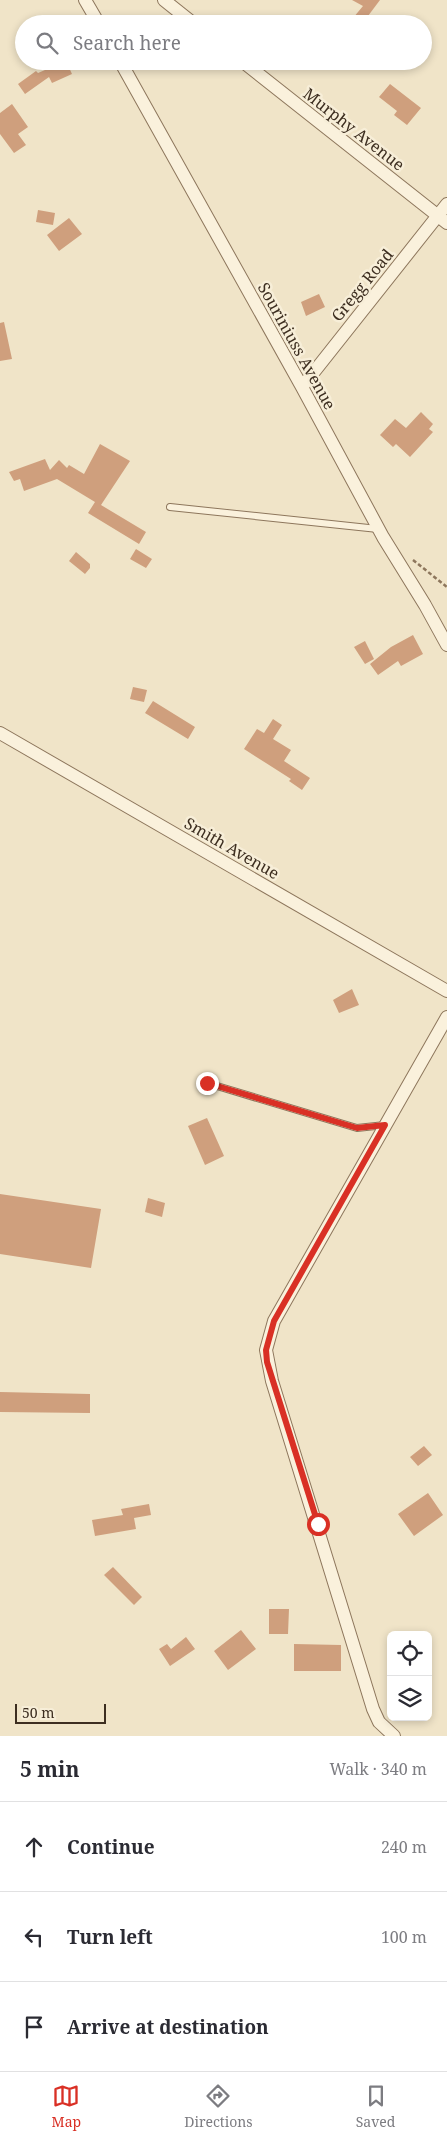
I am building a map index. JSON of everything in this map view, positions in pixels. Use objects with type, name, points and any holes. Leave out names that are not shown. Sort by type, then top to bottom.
[{"type":"street","points":[[85,0],[94,15]]},
{"type":"street","points":[[164,0],[183,15]]},
{"type":"street","name":"Souriniuss Avenue","points":[[125,70],[302,386],[379,529],[447,645]]},
{"type":"street","name":"Murphy Avenue","points":[[253,70],[443,219]]},
{"type":"street","name":"Gregg Road","points":[[302,386],[443,219],[447,204]]},
{"type":"street","name":"Smith Avenue","points":[[0,733],[447,991]]},
{"type":"street","points":[[394,1736],[379,1722],[373,1709],[272,1382],[266,1350],[274,1321],[447,1017]]},
{"type":"lane","points":[[170,507],[379,529]]},
{"type":"lane","points":[[207,1083],[357,1128],[385,1125]]},
{"type":"path","points":[[412,559],[447,587]]},
{"type":"building","points":[[352,0],[380,0],[369,15],[356,15],[363,6]]},
{"type":"building","points":[[45,70],[70,70],[72,74],[52,83],[49,77],[25,94],[18,84],[36,71],[38,73]]},
{"type":"building","points":[[390,84],[421,108],[407,125],[394,115],[397,111],[379,97]]},
{"type":"building","points":[[12,104],[28,127],[18,134],[26,145],[14,153],[0,134],[0,113]]},
{"type":"building","points":[[38,210],[55,213],[53,225],[36,222]]},
{"type":"building","points":[[69,218],[82,234],[59,251],[47,235]]},
{"type":"building","points":[[319,294],[325,307],[306,316],[301,302]]},
{"type":"building","points":[[4,322],[12,359],[0,361],[0,323]]},
{"type":"building","points":[[421,412],[433,424],[429,429],[433,432],[410,457],[396,444],[393,447],[380,435],[395,419],[406,428]]},
{"type":"building","points":[[100,444],[130,461],[101,505],[146,532],[139,544],[88,513],[95,502],[57,479],[24,491],[20,479],[14,481],[9,472],[45,459],[50,470],[59,460],[67,468],[69,465],[84,474]]},
{"type":"building","points":[[136,549],[152,559],[146,568],[130,559]]},
{"type":"building","points":[[76,552],[90,564],[90,568],[85,574],[69,561]]},
{"type":"building","points":[[413,635],[423,654],[401,666],[398,661],[378,675],[370,664],[391,647]]},
{"type":"building","points":[[365,641],[374,659],[365,664],[354,647]]},
{"type":"building","points":[[133,687],[147,690],[144,702],[130,699]]},
{"type":"building","points":[[153,701],[195,727],[188,739],[145,713]]},
{"type":"building","points":[[273,719],[282,725],[273,739],[291,750],[284,761],[310,778],[302,790],[289,781],[291,779],[244,749],[257,729],[264,733]]},
{"type":"building","points":[[352,989],[359,1005],[339,1013],[333,1000]]},
{"type":"building","points":[[207,1118],[224,1156],[205,1165],[188,1126]]},
{"type":"building","points":[[0,1194],[101,1209],[91,1268],[0,1254]]},
{"type":"building","points":[[148,1198],[165,1203],[162,1217],[145,1212]]},
{"type":"building","points":[[0,1392],[90,1394],[90,1413],[0,1412]]},
{"type":"building","points":[[424,1446],[432,1455],[418,1466],[410,1457]]},
{"type":"building","points":[[428,1493],[443,1515],[414,1536],[398,1514]]},
{"type":"building","points":[[149,1504],[151,1515],[134,1518],[136,1529],[95,1536],[92,1520],[123,1515],[121,1509]]},
{"type":"building","points":[[113,1567],[142,1597],[134,1605],[104,1575]]},
{"type":"building","points":[[269,1609],[289,1609],[288,1634],[269,1634]]},
{"type":"building","points":[[241,1630],[256,1649],[228,1670],[214,1651]]},
{"type":"building","points":[[186,1637],[195,1649],[170,1666],[159,1649],[167,1644],[171,1649]]},
{"type":"building","points":[[294,1644],[341,1645],[341,1671],[294,1671]]},
{"type":"route","points":[[207,1083],[357,1128],[385,1125],[274,1321],[268,1335],[267,1362],[272,1382],[318,1524]]}]
